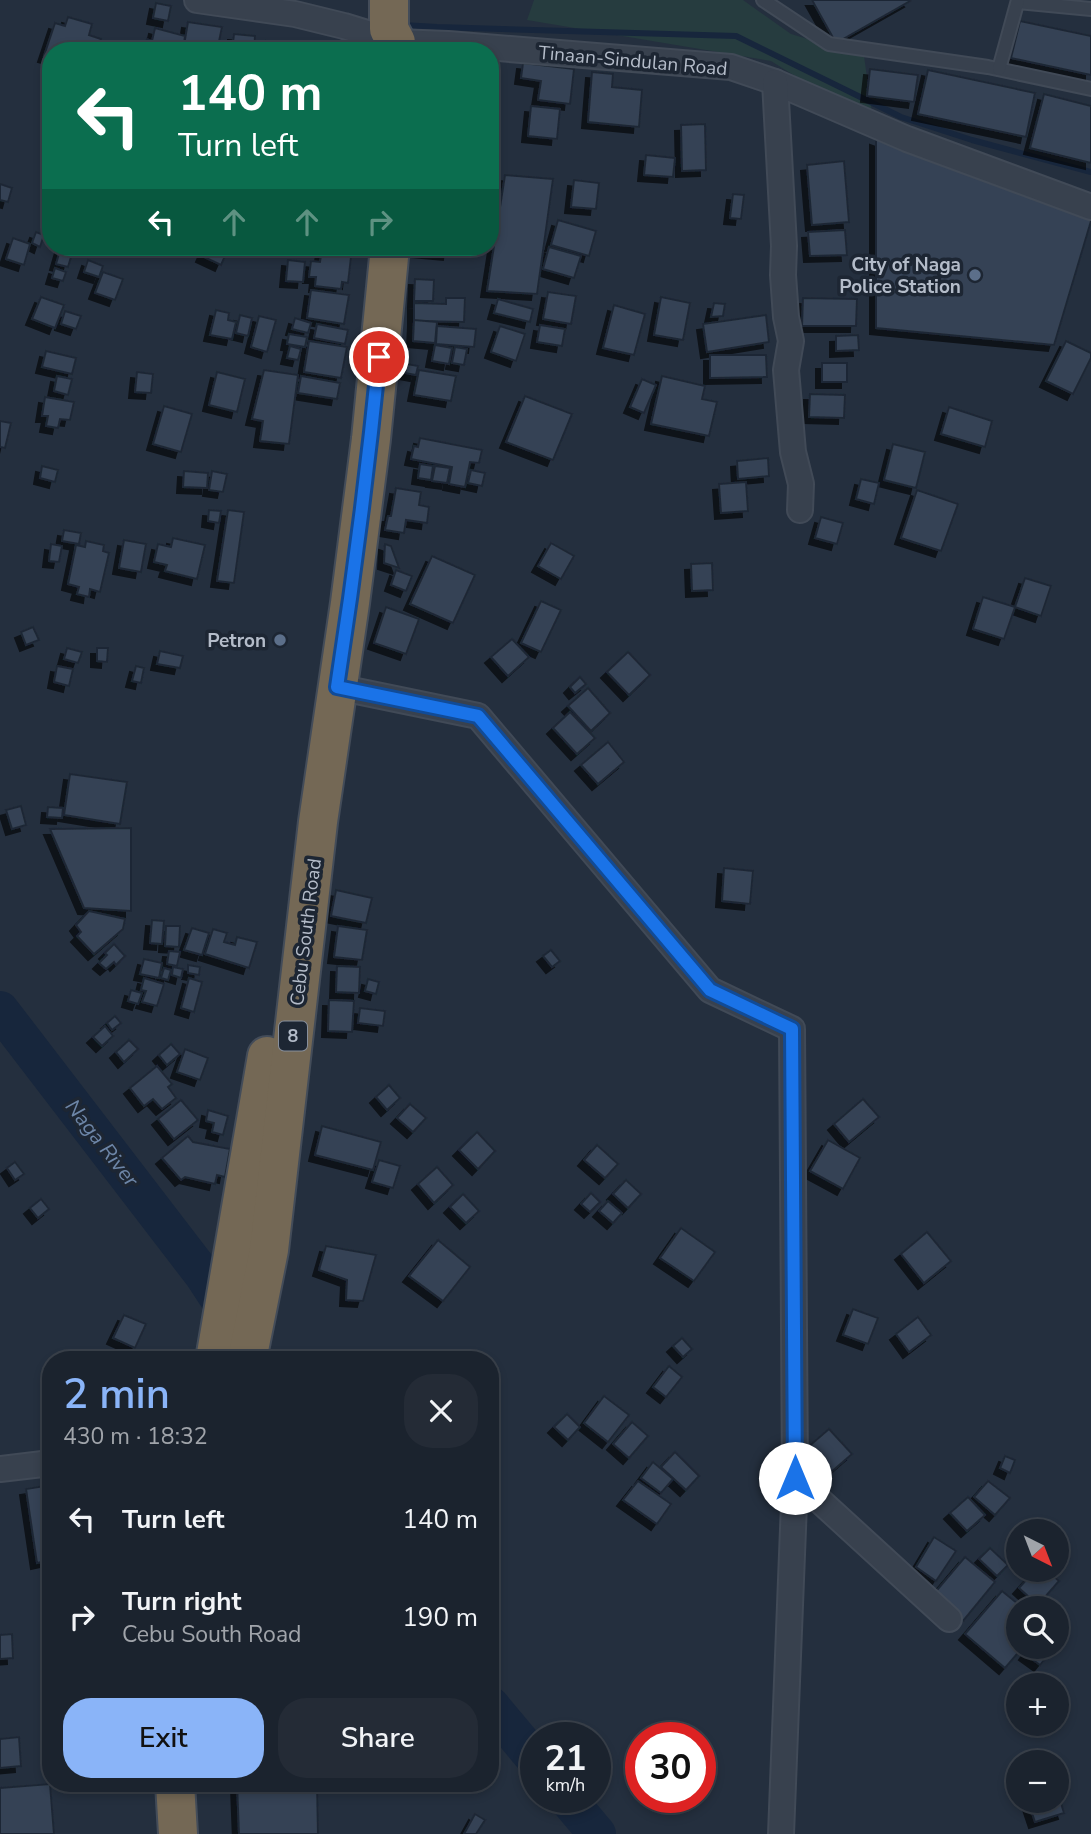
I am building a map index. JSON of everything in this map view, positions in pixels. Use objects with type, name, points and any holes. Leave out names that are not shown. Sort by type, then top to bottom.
[{"type":"highway","name":"Cebu South Road","points":[[252,1246],[274,1014],[318,822],[371,439],[389,256]]},
{"type":"highway","name":"8","points":[[218,1351],[252,1246]]},
{"type":"highway","name":"8","points":[[247,1351],[252,1246]]},
{"type":"highway","points":[[176,1792],[178,1834]]},
{"type":"highway","points":[[196,1834],[197,1792]]},
{"type":"street","name":"Tinaan-Sindulan Road","points":[[197,0],[295,14],[344,26],[398,20],[444,42]]},
{"type":"street","name":"Tinaan-Sindulan Road","points":[[499,48],[731,67],[775,82],[907,139],[1091,207]]},
{"type":"street","points":[[775,82],[783,275],[791,341],[786,370],[787,392],[793,452],[801,484],[800,510]]},
{"type":"street","points":[[337,687],[478,716],[710,990],[792,1029],[795,1478],[781,1834]]},
{"type":"street","points":[[0,1469],[42,1464]]},
{"type":"street","points":[[795,1478],[949,1619]]},
{"type":"street","points":[[159,1792],[160,1834]]},
{"type":"lane","points":[[763,0],[829,44],[999,69],[1091,89]]},
{"type":"lane","points":[[999,69],[1018,1],[1089,6]]},
{"type":"green space","points":[[534,0],[743,0],[791,34],[864,56],[872,113],[816,89],[771,61],[527,20]]},
{"type":"building","points":[[812,0],[909,0],[910,1],[836,43]]},
{"type":"building","points":[[156,3],[171,6],[168,21],[153,18]]},
{"type":"building","points":[[68,17],[92,24],[89,35],[101,39],[100,42],[49,42],[55,23],[65,26]]},
{"type":"building","points":[[1020,21],[1091,36],[1091,75],[1011,58]]},
{"type":"building","points":[[188,22],[222,27],[219,42],[185,42]]},
{"type":"building","points":[[155,28],[185,36],[184,42],[146,42],[147,39],[152,41]]},
{"type":"building","points":[[234,34],[255,36],[255,42],[233,42]]},
{"type":"building","points":[[523,63],[574,69],[570,104],[538,100],[541,81],[521,78]]},
{"type":"building","points":[[870,69],[918,75],[914,102],[867,96]]},
{"type":"building","points":[[928,70],[1035,93],[1026,137],[918,114]]},
{"type":"building","points":[[592,72],[613,74],[612,87],[642,90],[639,127],[588,122]]},
{"type":"building","points":[[1044,94],[1091,106],[1091,163],[1030,148]]},
{"type":"building","points":[[531,106],[560,109],[557,139],[528,136]]},
{"type":"building","points":[[705,124],[706,170],[682,171],[681,125]]},
{"type":"building","name":"City of Naga Police Station","points":[[876,139],[1091,216],[1054,345],[876,328]]},
{"type":"building","points":[[646,155],[675,158],[673,177],[644,175]]},
{"type":"building","points":[[844,161],[849,222],[812,225],[807,165]]},
{"type":"building","points":[[505,175],[553,179],[537,294],[487,291],[492,256],[499,256],[499,214]]},
{"type":"building","points":[[574,180],[599,183],[596,209],[571,207]]},
{"type":"building","points":[[0,184],[12,188],[8,202],[0,200]]},
{"type":"building","points":[[733,194],[744,195],[741,219],[730,218]]},
{"type":"building","points":[[558,220],[596,231],[589,256],[551,245]]},
{"type":"building","points":[[845,230],[847,255],[810,256],[808,232]]},
{"type":"building","points":[[36,232],[42,234],[40,247],[32,243]]},
{"type":"building","points":[[13,238],[30,244],[24,265],[6,259]]},
{"type":"building","points":[[549,247],[581,256],[574,278],[543,269]]},
{"type":"building","points":[[58,256],[71,256],[68,267],[56,264]]},
{"type":"building","points":[[202,256],[225,256],[221,265]]},
{"type":"building","points":[[321,256],[351,257],[348,283],[342,282],[341,289],[315,286],[316,277],[309,277],[311,261],[320,262]]},
{"type":"building","points":[[88,260],[103,266],[99,277],[84,272]]},
{"type":"building","points":[[288,260],[305,262],[303,282],[286,281]]},
{"type":"building","points":[[55,268],[66,272],[63,281],[52,278]]},
{"type":"building","points":[[103,272],[123,279],[115,300],[95,293]]},
{"type":"building","points":[[415,279],[434,280],[433,301],[414,301]]},
{"type":"building","points":[[311,290],[349,295],[344,324],[307,318]]},
{"type":"building","points":[[548,292],[576,296],[571,324],[543,319]]},
{"type":"building","points":[[41,297],[64,305],[55,328],[32,319]]},
{"type":"building","points":[[661,297],[690,303],[683,340],[654,335]]},
{"type":"building","points":[[446,298],[465,298],[464,322],[414,321],[414,303],[446,304]]},
{"type":"building","points":[[803,298],[857,299],[856,326],[802,326]]},
{"type":"building","points":[[498,299],[533,309],[530,322],[494,313]]},
{"type":"building","points":[[714,303],[725,304],[723,316],[711,317]]},
{"type":"building","points":[[614,305],[645,314],[634,355],[603,348]]},
{"type":"building","points":[[216,310],[229,313],[228,320],[236,322],[232,339],[210,335]]},
{"type":"building","points":[[65,311],[81,316],[76,329],[61,324]]},
{"type":"building","points":[[240,315],[252,318],[248,336],[236,333]]},
{"type":"building","points":[[766,315],[769,342],[707,352],[703,324]]},
{"type":"building","points":[[259,316],[276,320],[267,352],[251,347]]},
{"type":"building","points":[[295,318],[311,323],[308,333],[292,329]]},
{"type":"building","points":[[414,320],[437,322],[435,343],[413,341]]},
{"type":"building","points":[[317,324],[348,330],[345,344],[314,338]]},
{"type":"building","points":[[540,325],[565,329],[562,346],[537,342]]},
{"type":"building","points":[[437,326],[476,329],[474,347],[436,344]]},
{"type":"building","points":[[500,326],[525,334],[516,361],[491,352]]},
{"type":"building","points":[[289,334],[307,337],[305,347],[287,344]]},
{"type":"building","points":[[858,335],[859,350],[836,351],[836,336]]},
{"type":"building","points":[[309,341],[347,347],[341,378],[304,372]]},
{"type":"building","points":[[1066,341],[1091,353],[1073,394],[1046,381]]},
{"type":"building","points":[[435,345],[452,348],[449,364],[432,361]]},
{"type":"building","points":[[290,346],[301,349],[298,360],[287,358]]},
{"type":"building","points":[[455,347],[467,349],[464,365],[452,363]]},
{"type":"building","points":[[46,351],[76,358],[72,374],[42,367]]},
{"type":"building","points":[[710,355],[766,355],[767,377],[710,378]]},
{"type":"building","points":[[822,363],[847,363],[847,382],[822,382]]},
{"type":"building","points":[[407,364],[418,366],[416,375],[405,373]]},
{"type":"building","points":[[264,370],[298,375],[289,444],[260,441],[263,421],[252,419]]},
{"type":"building","points":[[419,370],[456,376],[451,401],[414,395]]},
{"type":"building","points":[[137,372],[153,374],[151,393],[135,392]]},
{"type":"building","points":[[217,372],[245,379],[237,412],[209,405]]},
{"type":"building","points":[[57,376],[72,379],[68,395],[54,391]]},
{"type":"building","points":[[301,376],[340,383],[337,399],[298,393]]},
{"type":"building","points":[[662,376],[705,386],[702,399],[717,402],[709,436],[651,424]]},
{"type":"building","points":[[642,379],[656,385],[644,413],[630,407]]},
{"type":"building","points":[[810,394],[845,395],[844,418],[809,417]]},
{"type":"building","points":[[525,396],[572,414],[553,460],[506,442]]},
{"type":"building","points":[[45,397],[74,402],[70,420],[60,419],[58,428],[46,426],[48,416],[42,416]]},
{"type":"building","points":[[164,406],[192,414],[181,452],[153,444]]},
{"type":"building","points":[[949,407],[992,421],[985,447],[941,434]]},
{"type":"building","points":[[0,421],[11,423],[5,448],[0,447]]},
{"type":"building","points":[[420,438],[482,450],[479,463],[470,462],[465,487],[449,484],[452,467],[411,459],[414,446],[418,447]]},
{"type":"building","points":[[893,444],[925,452],[916,488],[884,480]]},
{"type":"building","points":[[768,458],[769,476],[738,479],[737,461]]},
{"type":"building","points":[[420,464],[433,466],[431,480],[418,478]]},
{"type":"building","points":[[42,466],[58,470],[55,482],[40,478]]},
{"type":"building","points":[[435,466],[450,468],[447,483],[432,481]]},
{"type":"building","points":[[471,470],[485,473],[482,486],[468,483]]},
{"type":"building","points":[[184,471],[208,473],[207,488],[183,487]]},
{"type":"building","points":[[212,471],[227,474],[223,492],[209,490]]},
{"type":"building","points":[[861,479],[879,483],[874,504],[856,499]]},
{"type":"building","points":[[746,482],[748,511],[721,513],[719,484]]},
{"type":"building","points":[[396,488],[421,492],[419,505],[429,507],[427,523],[406,520],[404,533],[385,530],[388,516],[391,516]]},
{"type":"building","points":[[917,490],[958,504],[941,551],[901,538]]},
{"type":"building","points":[[209,510],[221,511],[219,523],[208,521]]},
{"type":"building","points":[[228,510],[244,512],[234,583],[217,581]]},
{"type":"building","points":[[821,517],[843,523],[837,544],[815,538]]},
{"type":"building","points":[[64,530],[81,533],[79,544],[62,541]]},
{"type":"building","points":[[173,538],[205,545],[197,579],[165,571],[167,565],[154,562],[158,544],[171,547]]},
{"type":"building","points":[[124,540],[146,544],[141,572],[119,568]]},
{"type":"building","points":[[86,541],[104,545],[103,551],[109,553],[100,592],[90,589],[89,597],[77,594],[79,587],[68,584],[76,545],[85,547]]},
{"type":"building","points":[[551,543],[574,556],[561,579],[538,566]]},
{"type":"building","points":[[51,544],[62,546],[59,562],[49,561]]},
{"type":"building","points":[[385,544],[391,546],[399,568],[384,563]]},
{"type":"building","points":[[432,556],[475,575],[453,623],[410,604]]},
{"type":"building","points":[[712,563],[713,590],[692,591],[691,564]]},
{"type":"building","points":[[396,570],[412,576],[406,591],[391,585]]},
{"type":"building","points":[[1025,578],[1051,586],[1041,616],[1015,607]]},
{"type":"building","points":[[983,597],[1015,607],[1004,639],[973,629]]},
{"type":"building","points":[[541,601],[561,610],[541,652],[521,643]]},
{"type":"building","points":[[386,607],[419,619],[406,654],[374,643]]},
{"type":"building","points":[[33,627],[39,640],[26,645],[21,632]]},
{"type":"building","points":[[512,639],[529,657],[508,676],[491,657]]},
{"type":"building","points":[[67,648],[82,652],[78,663],[64,659]]},
{"type":"building","points":[[97,648],[108,648],[107,662],[97,661]]},
{"type":"building","points":[[160,651],[183,656],[180,668],[157,664]]},
{"type":"building","points":[[628,652],[650,675],[629,695],[607,672]]},
{"type":"building","points":[[57,666],[73,669],[69,686],[54,682]]},
{"type":"building","points":[[136,666],[144,668],[141,683],[132,681]]},
{"type":"building","points":[[580,677],[586,684],[575,693],[570,687]]},
{"type":"building","points":[[588,688],[610,713],[591,731],[568,706]]},
{"type":"building","points":[[570,712],[595,738],[577,754],[553,728]]},
{"type":"building","points":[[608,742],[624,762],[598,784],[581,765]]},
{"type":"building","points":[[70,774],[127,782],[120,824],[64,815]]},
{"type":"building","points":[[21,806],[26,825],[12,829],[6,810]]},
{"type":"building","points":[[48,807],[63,808],[62,818],[47,817]]},
{"type":"building","points":[[131,828],[131,911],[84,908],[50,829]]},
{"type":"building","points":[[724,868],[753,871],[750,904],[722,901]]},
{"type":"building","points":[[336,890],[372,898],[366,923],[331,916]]},
{"type":"building","points":[[89,911],[125,919],[123,929],[94,954],[77,936],[81,932],[76,925]]},
{"type":"building","points":[[152,920],[164,921],[162,944],[150,943]]},
{"type":"building","points":[[166,926],[180,926],[179,947],[165,946]]},
{"type":"building","points":[[338,926],[367,930],[362,960],[334,957]]},
{"type":"building","points":[[192,928],[209,933],[202,955],[184,950]]},
{"type":"building","points":[[213,929],[227,933],[224,942],[235,945],[237,937],[257,942],[249,968],[205,954]]},
{"type":"building","points":[[114,944],[125,956],[116,965],[114,962],[106,969],[99,963]]},
{"type":"building","points":[[551,950],[560,961],[552,967],[543,956]]},
{"type":"building","points":[[169,951],[180,952],[177,966],[167,964]]},
{"type":"building","points":[[144,959],[162,963],[159,978],[140,974]]},
{"type":"building","points":[[188,965],[200,967],[199,975],[188,973]]},
{"type":"building","points":[[337,966],[360,967],[359,993],[336,992]]},
{"type":"building","points":[[173,967],[183,969],[181,978],[172,975]]},
{"type":"building","points":[[164,968],[171,970],[168,980],[161,978]]},
{"type":"building","points":[[144,978],[164,984],[157,1006],[142,1002],[146,991],[141,990]]},
{"type":"building","points":[[189,978],[202,982],[194,1012],[181,1008]]},
{"type":"building","points":[[368,979],[379,982],[376,994],[365,991]]},
{"type":"building","points":[[131,990],[142,993],[138,1004],[128,1001]]},
{"type":"building","points":[[329,1000],[354,1001],[352,1032],[328,1031]]},
{"type":"building","points":[[360,1008],[385,1011],[383,1026],[358,1023]]},
{"type":"building","points":[[115,1016],[121,1023],[112,1030],[107,1023]]},
{"type":"building","points":[[105,1026],[113,1036],[102,1046],[93,1037]]},
{"type":"building","points":[[129,1040],[138,1049],[124,1062],[116,1052]]},
{"type":"building","points":[[171,1044],[180,1054],[167,1065],[159,1055]]},
{"type":"building","points":[[185,1049],[208,1058],[200,1080],[177,1072]]},
{"type":"building","points":[[157,1066],[172,1084],[168,1087],[176,1098],[162,1109],[153,1099],[144,1106],[130,1088]]},
{"type":"building","points":[[389,1085],[400,1098],[387,1110],[376,1097]]},
{"type":"building","points":[[863,1099],[879,1117],[849,1142],[834,1124]]},
{"type":"building","points":[[181,1100],[198,1120],[174,1139],[158,1119]]},
{"type":"building","points":[[410,1104],[426,1118],[413,1132],[397,1118]]},
{"type":"building","points":[[208,1110],[228,1116],[223,1135],[212,1132],[214,1123],[206,1121]]},
{"type":"building","points":[[322,1126],[381,1142],[373,1170],[315,1155]]},
{"type":"building","points":[[477,1132],[495,1151],[478,1169],[459,1150]]},
{"type":"building","points":[[188,1136],[193,1142],[230,1149],[225,1177],[217,1175],[215,1184],[185,1177],[181,1180],[162,1158]]},
{"type":"building","points":[[828,1140],[860,1158],[843,1189],[810,1171]]},
{"type":"building","points":[[597,1145],[618,1164],[605,1178],[584,1160]]},
{"type":"building","points":[[379,1160],[400,1166],[393,1188],[372,1182]]},
{"type":"building","points":[[15,1162],[24,1174],[15,1180],[7,1168]]},
{"type":"building","points":[[437,1167],[453,1185],[434,1203],[418,1184]]},
{"type":"building","points":[[626,1180],[641,1194],[628,1208],[613,1194]]},
{"type":"building","points":[[591,1193],[600,1202],[590,1212],[581,1204]]},
{"type":"building","points":[[463,1194],[479,1211],[466,1223],[450,1207]]},
{"type":"building","points":[[41,1199],[49,1209],[38,1218],[30,1208]]},
{"type":"building","points":[[608,1201],[622,1213],[613,1223],[599,1211]]},
{"type":"building","points":[[681,1228],[715,1252],[694,1281],[660,1258]]},
{"type":"building","points":[[927,1232],[951,1261],[924,1283],[901,1254]]},
{"type":"building","points":[[438,1240],[470,1267],[443,1301],[409,1276]]},
{"type":"building","points":[[326,1246],[376,1255],[363,1301],[346,1300],[347,1280],[319,1270]]},
{"type":"building","points":[[853,1309],[878,1318],[868,1344],[843,1335]]},
{"type":"building","points":[[124,1315],[146,1324],[135,1348],[113,1338]]},
{"type":"building","points":[[918,1317],[931,1335],[909,1352],[896,1334]]},
{"type":"building","points":[[682,1338],[692,1349],[683,1357],[673,1346]]},
{"type":"building","points":[[669,1366],[682,1377],[666,1397],[653,1387]]},
{"type":"building","points":[[604,1396],[629,1415],[608,1442],[584,1423]]},
{"type":"building","points":[[567,1414],[580,1427],[568,1440],[554,1427]]},
{"type":"building","points":[[632,1422],[648,1436],[629,1458],[613,1444]]},
{"type":"building","points":[[829,1429],[852,1454],[830,1473],[807,1448]]},
{"type":"building","points":[[675,1452],[699,1476],[686,1490],[661,1467]]},
{"type":"building","points":[[1005,1456],[1015,1460],[1010,1473],[1000,1468]]},
{"type":"building","points":[[653,1462],[673,1479],[661,1493],[641,1478]]},
{"type":"building","points":[[638,1481],[671,1504],[657,1524],[623,1500]]},
{"type":"building","points":[[988,1481],[1010,1498],[995,1515],[974,1497]]},
{"type":"building","points":[[42,1486],[42,1562],[37,1563],[26,1489]]},
{"type":"building","points":[[968,1497],[985,1515],[967,1531],[950,1513]]},
{"type":"building","points":[[934,1537],[956,1551],[936,1581],[916,1567]]},
{"type":"building","points":[[990,1548],[1006,1563],[1006,1567],[997,1576],[979,1559]]},
{"type":"building","points":[[965,1557],[995,1582],[963,1621],[932,1596]]},
{"type":"building","points":[[1024,1582],[1058,1582],[1046,1596],[1028,1596],[1019,1588]]},
{"type":"building","points":[[1002,1591],[1008,1596],[1006,1596],[1006,1659],[1013,1659],[1005,1668],[965,1634]]},
{"type":"building","points":[[12,1634],[13,1658],[0,1659],[0,1635]]},
{"type":"building","points":[[1032,1659],[1045,1659],[1040,1665]]},
{"type":"building","points":[[19,1737],[21,1766],[0,1768],[0,1739]]},
{"type":"building","points":[[42,1785],[42,1792],[51,1792],[54,1834],[0,1834],[0,1788]]},
{"type":"building","points":[[237,1792],[317,1792],[318,1834],[239,1834]]},
{"type":"building","points":[[1032,1813],[1064,1813],[1035,1822]]},
{"type":"building","points":[[475,1814],[485,1820],[476,1834],[464,1834]]},
{"type":"waterway","points":[[402,25],[736,36],[901,117],[972,140],[1091,172]]},
{"type":"waterway","name":"Naga River","points":[[0,1010],[204,1276],[236,1325]]},
{"type":"waterway","name":"Naga River","points":[[499,1716],[520,1741]]},
{"type":"waterway","name":"Naga River","points":[[579,1813],[597,1834]]},
{"type":"place","name":"City of Naga Police Station","points":[[975,275]]},
{"type":"place","name":"Petron","points":[[280,640]]},
{"type":"route","points":[[379,357],[354,576],[337,687],[478,716],[710,990],[792,1029],[795,1478]]}]
